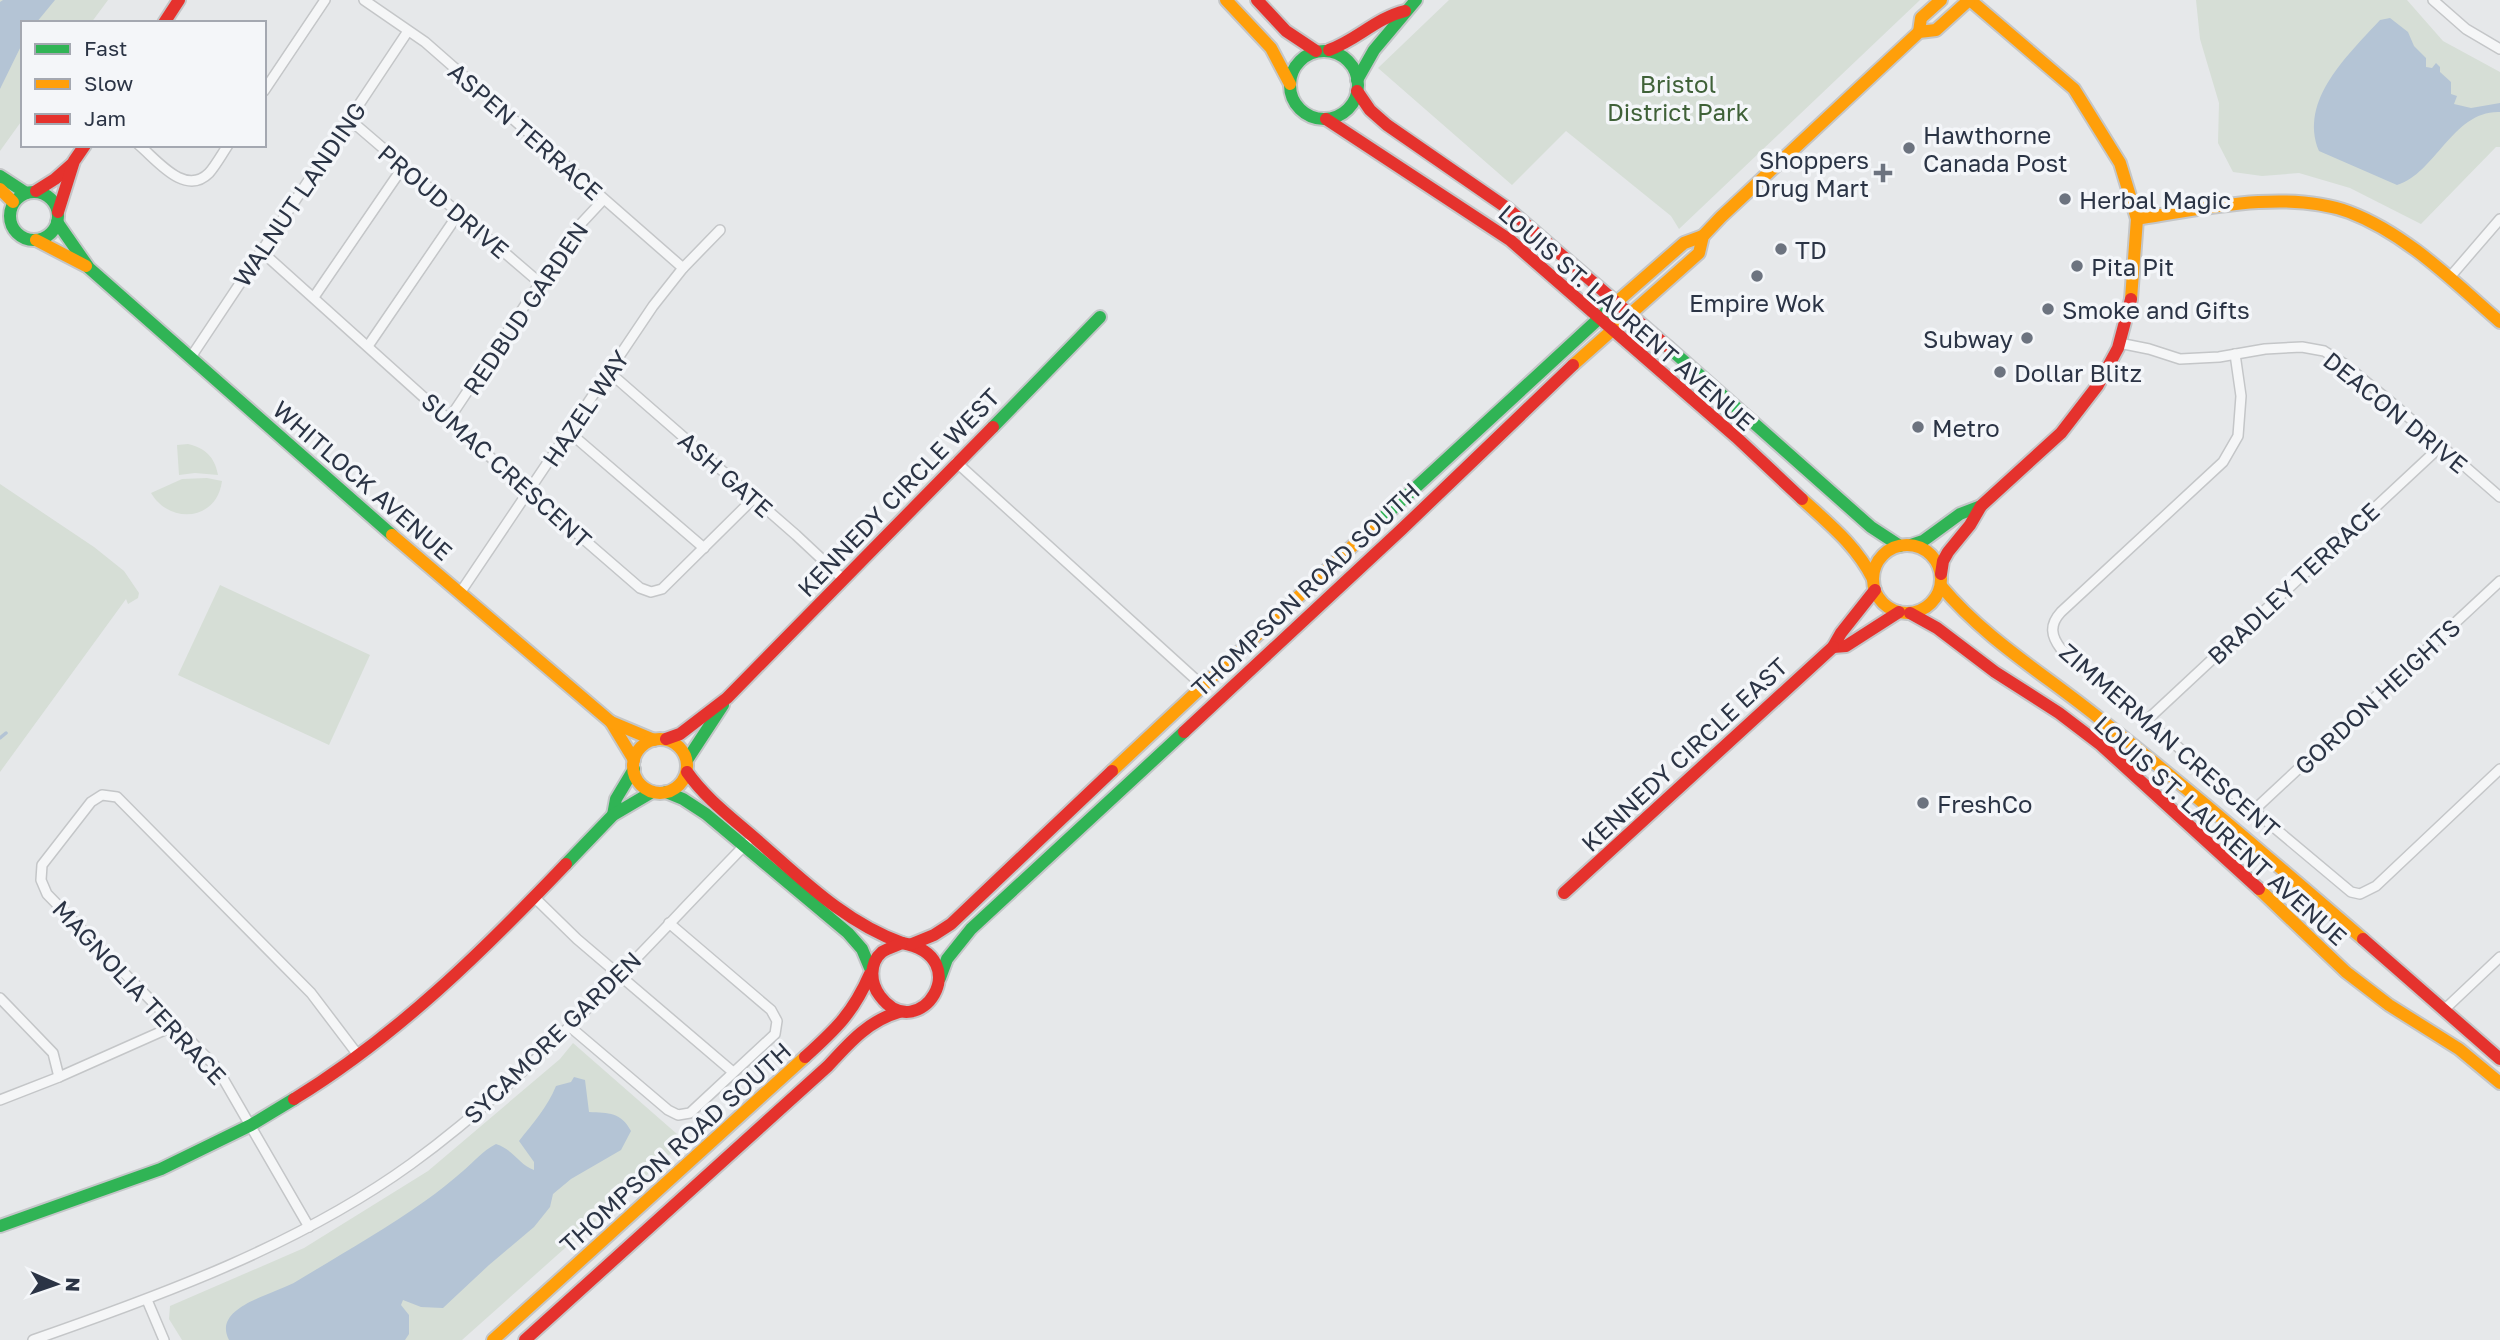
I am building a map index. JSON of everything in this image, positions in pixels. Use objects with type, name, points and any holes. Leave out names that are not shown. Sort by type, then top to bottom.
[{"type":"main road","points":[[165,21],[179,0]]},
{"type":"main road","points":[[1226,0],[1271,48],[1290,84],[1296,105],[1304,113],[1326,119],[1337,116],[1353,101],[1357,85],[1374,50],[1416,0]]},
{"type":"main road","points":[[1257,0],[1286,30],[1321,51],[1338,54],[1347,60],[1354,69],[1357,85]]},
{"type":"main road","name":"THOMPSON ROAD SOUTH","points":[[1919,32],[1921,19],[1941,0]]},
{"type":"main road","points":[[1969,0],[2074,89],[2120,163],[2137,219],[2132,295],[2119,342],[2098,385],[2061,433],[1981,506],[1943,561],[1937,596],[1930,605],[1920,611],[1904,613],[1888,608],[1880,600],[1874,584],[1875,568],[1881,558],[1889,551],[1923,541],[1960,514],[1981,506]]},
{"type":"main road","name":"THOMPSON ROAD SOUTH","points":[[907,944],[944,930],[1598,318],[1684,243],[1703,236],[1919,32],[1936,30],[1969,0]]},
{"type":"main road","points":[[1290,84],[1297,63],[1305,56],[1342,46],[1384,17],[1405,11]]},
{"type":"main road","name":"LOUIS ST. LAURENT AVENUE","points":[[1357,85],[1370,110],[1378,118],[1507,208],[1871,527],[1905,546]]},
{"type":"main road","name":"LOUIS ST. LAURENT AVENUE","points":[[1326,119],[1349,132],[1385,160],[1476,215],[1510,240],[1736,437],[1854,548],[1863,559],[1874,584]]},
{"type":"main road","points":[[74,161],[50,234],[36,240],[21,236],[13,229],[9,215],[13,202],[55,179],[74,161],[84,147]]},
{"type":"main road","points":[[0,176],[31,192],[50,198],[57,217]]},
{"type":"main road","points":[[0,188],[13,202]]},
{"type":"main road","points":[[2137,219],[2274,202],[2323,205],[2347,211],[2394,236],[2450,278],[2500,322]]},
{"type":"main road","name":"WHITLOCK AVENUE","points":[[57,217],[65,236],[89,268],[460,593],[611,722],[660,740]]},
{"type":"main road","name":"THOMPSON ROAD SOUTH","points":[[940,978],[947,959],[971,929],[1612,330],[1699,253],[1703,236]]},
{"type":"main road","name":"WHITLOCK AVENUE","points":[[36,240],[89,268]]},
{"type":"main road","name":"KENNEDY CIRCLE WEST","points":[[660,740],[680,734],[726,698],[1100,317]]},
{"type":"main road","points":[[1905,546],[1922,548],[1931,555],[1937,564],[1941,580]]},
{"type":"main road","name":"LOUIS ST. LAURENT AVENUE","points":[[1941,580],[1966,617],[2092,712],[2258,848],[2446,1009],[2500,1059]]},
{"type":"main road","name":"KENNEDY CIRCLE EAST","points":[[1564,893],[1833,647],[1838,636],[1862,610],[1874,584]]},
{"type":"main road","name":"LOUIS ST. LAURENT AVENUE","points":[[1904,613],[1937,628],[1971,655],[2051,707],[2090,737],[2182,817],[2346,972],[2389,1005],[2459,1049],[2500,1083]]},
{"type":"main road","name":"KENNEDY CIRCLE EAST","points":[[1833,647],[1846,646],[1904,613]]},
{"type":"main road","name":"KENNEDY CIRCLE WEST","points":[[687,766],[726,698]]},
{"type":"main road","name":"WHITLOCK AVENUE","points":[[611,722],[634,765]]},
{"type":"main road","points":[[0,1226],[161,1169],[251,1125],[318,1084],[442,987],[496,936],[613,815],[652,792],[666,792],[683,799],[749,841],[863,926],[923,948],[932,956],[940,978],[932,1000],[923,1008],[912,1012],[899,1012],[884,1003],[854,939],[749,841],[698,790],[679,746],[660,740],[641,747],[617,799],[613,815]]},
{"type":"main road","points":[[634,765],[640,783],[652,792]]},
{"type":"main road","points":[[666,792],[679,785],[687,766]]},
{"type":"main road","points":[[870,971],[883,951],[907,944]]},
{"type":"main road","name":"THOMPSON ROAD SOUTH","points":[[493,1340],[839,1026],[858,1001],[870,971]]},
{"type":"main road","name":"THOMPSON ROAD SOUTH","points":[[525,1340],[828,1066],[865,1026],[885,1015],[899,1012]]},
{"type":"street","points":[[266,88],[324,0]]},
{"type":"street","name":"ASPEN TERRACE","points":[[364,0],[435,51],[684,268]]},
{"type":"street","points":[[2433,0],[2466,29],[2500,49]]},
{"type":"street","name":"WALNUT LANDING","points":[[191,357],[408,31]]},
{"type":"street","name":"PROUD DRIVE","points":[[349,120],[540,283]]},
{"type":"street","points":[[141,147],[176,177],[188,182],[206,176],[227,147]]},
{"type":"street","points":[[314,297],[403,167]]},
{"type":"street","name":"REDBUD GARDEN","points":[[449,419],[576,229],[603,200]]},
{"type":"street","points":[[368,345],[458,213]]},
{"type":"street","points":[[2450,278],[2500,219]]},
{"type":"street","name":"HAZEL WAY","points":[[460,593],[653,306],[720,230]]},
{"type":"street","name":"SUMAC CRESCENT","points":[[260,250],[640,588],[651,592],[662,589],[754,498]]},
{"type":"street","name":"DEACON DRIVE","points":[[2119,342],[2180,359],[2302,347],[2324,351],[2343,363],[2500,497]]},
{"type":"street","name":"ZIMMERMAN CRESCENT","points":[[2235,354],[2242,396],[2238,436],[2223,463],[2061,612],[2051,633],[2061,649],[2343,887],[2360,894],[2376,886],[2500,769]]},
{"type":"street","name":"ASH GATE","points":[[609,372],[842,578]]},
{"type":"street","points":[[569,432],[704,548]]},
{"type":"street","name":"BRADLEY TERRACE","points":[[2146,721],[2441,446]]},
{"type":"street","points":[[957,462],[1203,686]]},
{"type":"street","name":"GORDON HEIGHTS","points":[[2253,811],[2500,581]]},
{"type":"street","name":"MAGNOLIA TERRACE","points":[[309,1227],[217,1068],[47,894],[41,880],[43,864],[91,802],[102,795],[117,797],[311,993],[358,1055]]},
{"type":"street","name":"SYCAMORE GARDEN","points":[[33,1340],[147,1300],[309,1227],[409,1165],[494,1099],[749,841]]},
{"type":"street","points":[[534,897],[577,939],[733,1072]]},
{"type":"street","points":[[569,1026],[668,1110],[678,1115],[690,1112],[775,1034],[777,1021],[771,1010],[669,923]]},
{"type":"street","points":[[2446,1009],[2500,957]]},
{"type":"street","points":[[0,998],[53,1053],[59,1077]]},
{"type":"street","points":[[0,1100],[176,1025]]},
{"type":"street","points":[[147,1300],[164,1340]]},
{"type":"green space","points":[[0,0],[108,0],[92,21],[21,21],[21,122],[0,151]]},
{"type":"green space","name":"Bristol District Park","points":[[1449,0],[1920,0],[1679,229],[1671,216],[1566,131],[1512,185],[1378,68]]},
{"type":"green space","points":[[2196,0],[2407,0],[2443,41],[2500,72],[2500,147],[2496,147],[2421,224],[2350,188],[2299,173],[2262,176],[2233,172],[2218,143],[2219,103],[2200,39]]},
{"type":"green space","points":[[188,444],[208,454],[218,475],[179,475],[177,445]]},
{"type":"green space","points":[[207,478],[222,481],[218,494],[202,511],[192,514],[169,510],[151,493],[182,479]]},
{"type":"green space","points":[[0,484],[94,547],[124,571],[139,593],[138,598],[128,604],[126,599],[0,772]]},
{"type":"green space","points":[[220,585],[370,655],[329,745],[178,675]]},
{"type":"green space","points":[[573,1043],[685,1141],[462,1340],[182,1340],[169,1319],[170,1306],[304,1248],[428,1171],[560,1059]]},
{"type":"water","points":[[55,0],[38,21],[21,21],[21,46],[0,89],[0,2]]},
{"type":"water","points":[[2390,18],[2408,32],[2414,46],[2426,58],[2426,67],[2432,68],[2436,63],[2440,67],[2440,72],[2451,82],[2451,94],[2457,96],[2454,104],[2471,108],[2500,103],[2500,112],[2484,114],[2470,121],[2457,131],[2423,168],[2397,185],[2319,151],[2314,132],[2315,114],[2330,79],[2380,20]]},
{"type":"water","points":[[574,1077],[585,1080],[589,1112],[619,1117],[631,1131],[621,1150],[571,1179],[553,1194],[550,1207],[534,1227],[443,1308],[421,1307],[403,1300],[401,1305],[409,1315],[409,1334],[405,1340],[229,1340],[226,1328],[229,1318],[237,1310],[297,1281],[394,1222],[435,1194],[496,1144],[534,1170],[534,1162],[519,1141],[544,1108],[556,1086],[571,1082]]},
{"type":"waterway","points":[[0,738],[6,733]]},
{"type":"traffic: fast","points":[[1357,80],[1374,50],[1416,0]]},
{"type":"traffic: fast","points":[[1324,51],[1337,54],[1348,61],[1355,72],[1358,85],[1355,98],[1348,109],[1337,116],[1324,119],[1311,116],[1300,109],[1293,98],[1290,85],[1293,72],[1300,61],[1311,54],[1324,51]]},
{"type":"traffic: fast","points":[[0,176],[26,193]]},
{"type":"traffic: fast","points":[[34,192],[51,199],[58,216],[51,233],[34,240],[17,233],[10,216],[17,199],[34,192]]},
{"type":"traffic: fast","points":[[57,222],[89,268],[392,535]]},
{"type":"traffic: fast","points":[[1375,525],[1619,300]]},
{"type":"traffic: fast","points":[[993,427],[1100,317]]},
{"type":"traffic: fast","points":[[1668,347],[1871,527],[1900,546]]},
{"type":"traffic: fast","points":[[1911,545],[1923,541],[1960,514],[1981,506]]},
{"type":"traffic: fast","points":[[687,760],[723,705]]},
{"type":"traffic: fast","points":[[940,978],[947,959],[971,929],[1184,732]]},
{"type":"traffic: fast","points":[[613,815],[616,799],[634,769]]},
{"type":"traffic: fast","points":[[566,864],[613,815],[652,792]]},
{"type":"traffic: fast","points":[[666,792],[706,814],[848,933],[862,949],[870,968]]},
{"type":"traffic: fast","points":[[0,1226],[161,1169],[251,1125],[294,1099]]},
{"type":"traffic: slow","points":[[1226,0],[1271,48],[1290,84]]},
{"type":"traffic: slow","points":[[1919,32],[1921,18],[1941,0]]},
{"type":"traffic: slow","points":[[1573,365],[1699,253],[1703,236],[1721,217],[1919,32],[1936,30],[1969,0]]},
{"type":"traffic: slow","points":[[1970,0],[2074,89],[2120,163],[2137,219],[2131,299]]},
{"type":"traffic: slow","points":[[0,189],[13,202]]},
{"type":"traffic: slow","points":[[2137,219],[2244,203],[2272,201],[2325,205],[2349,212],[2391,233],[2447,275],[2500,322]]},
{"type":"traffic: slow","points":[[1619,300],[1684,243],[1703,236]]},
{"type":"traffic: slow","points":[[36,240],[86,266]]},
{"type":"traffic: slow","points":[[1802,499],[1850,545],[1873,579]]},
{"type":"traffic: slow","points":[[1112,771],[1375,525]]},
{"type":"traffic: slow","points":[[392,535],[611,722],[634,760]]},
{"type":"traffic: slow","points":[[1907,545],[1920,548],[1931,555],[1938,566],[1941,579],[1938,592],[1931,603],[1920,610],[1907,613],[1894,610],[1883,603],[1876,592],[1873,579],[1876,566],[1883,555],[1894,548],[1907,545]]},
{"type":"traffic: slow","points":[[1941,586],[1997,640],[2167,773],[2363,939]]},
{"type":"traffic: slow","points":[[611,722],[654,740]]},
{"type":"traffic: slow","points":[[660,739],[679,747],[687,766],[679,785],[660,793],[641,785],[633,766],[641,747],[660,739]]},
{"type":"traffic: slow","points":[[2259,889],[2346,972],[2389,1005],[2459,1049],[2500,1083]]},
{"type":"traffic: slow","points":[[493,1340],[805,1057]]},
{"type":"traffic: jam","points":[[165,21],[179,0]]},
{"type":"traffic: jam","points":[[1257,0],[1286,31],[1316,51]]},
{"type":"traffic: jam","points":[[1329,50],[1405,11]]},
{"type":"traffic: jam","points":[[1357,91],[1370,110],[1387,125],[1507,208],[1668,347]]},
{"type":"traffic: jam","points":[[1326,119],[1510,240],[1736,437],[1802,499]]},
{"type":"traffic: jam","points":[[58,212],[74,161],[84,147]]},
{"type":"traffic: jam","points":[[36,191],[72,164]]},
{"type":"traffic: jam","points":[[1941,574],[1948,552],[1970,525],[1981,506],[2061,433],[2098,385],[2118,348],[2131,299]]},
{"type":"traffic: jam","points":[[1184,732],[1573,365]]},
{"type":"traffic: jam","points":[[666,739],[680,734],[727,698],[993,427]]},
{"type":"traffic: jam","points":[[1875,590],[1833,647],[1846,646],[1899,612]]},
{"type":"traffic: jam","points":[[1910,613],[1937,628],[1995,672],[2059,713],[2101,745],[2259,889]]},
{"type":"traffic: jam","points":[[1564,893],[1833,647]]},
{"type":"traffic: jam","points":[[912,944],[951,924],[1112,771]]},
{"type":"traffic: jam","points":[[687,772],[720,808],[825,899],[861,924],[902,943]]},
{"type":"traffic: jam","points":[[294,1099],[368,1048],[438,990],[503,929],[566,864]]},
{"type":"traffic: jam","points":[[2363,939],[2500,1059]]},
{"type":"traffic: jam","points":[[902,943],[924,951],[936,964],[939,980],[934,994],[924,1006],[911,1012],[895,1009],[880,996],[872,973],[878,957],[884,951],[902,943]]},
{"type":"traffic: jam","points":[[805,1057],[843,1020],[870,974]]},
{"type":"traffic: jam","points":[[525,1340],[860,1034],[878,1021],[899,1012]]},
{"type":"place","name":"Hawthorne Canada Post","points":[[1909,148]]},
{"type":"place","name":"Shoppers Drug Mart","points":[[1883,173]]},
{"type":"place","name":"Herbal Magic","points":[[2065,199]]},
{"type":"place","name":"TD","points":[[1781,249]]},
{"type":"place","name":"Pita Pit","points":[[2077,266]]},
{"type":"place","name":"Empire Wok","points":[[1757,276]]},
{"type":"place","name":"Smoke and Gifts","points":[[2048,309]]},
{"type":"place","name":"Subway","points":[[2027,338]]},
{"type":"place","name":"Dollar Blitz","points":[[2000,372]]},
{"type":"place","name":"Metro","points":[[1918,427]]},
{"type":"place","name":"FreshCo","points":[[1923,803]]}]
